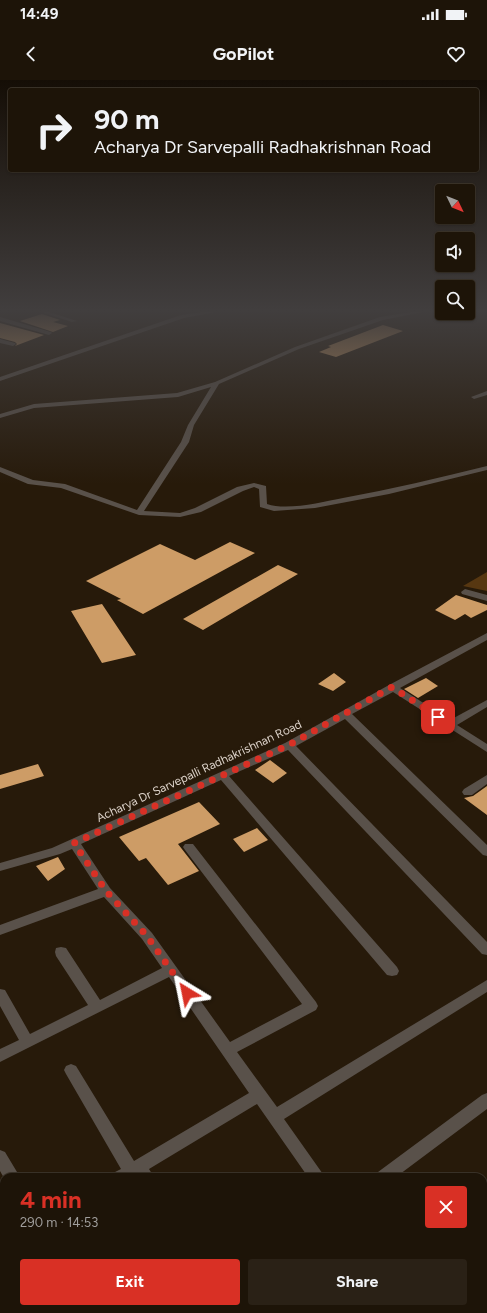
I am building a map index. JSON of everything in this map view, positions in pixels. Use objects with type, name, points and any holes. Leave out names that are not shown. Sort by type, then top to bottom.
[{"type":"street","points":[[0,379],[27,370]]},
{"type":"street","points":[[0,416],[34,406],[170,397],[217,383],[249,370]]},
{"type":"street","points":[[139,513],[185,442],[191,425],[217,383]]},
{"type":"street","points":[[474,397],[487,393]]},
{"type":"street","points":[[0,469],[31,482],[62,486],[139,513],[180,515],[198,510],[240,489],[254,485],[263,488],[264,505],[274,509],[315,506],[389,492],[487,468]]},
{"type":"street","points":[[465,592],[487,598]]},
{"type":"street","name":"Acharya Dr Sarvepalli Radhakrishnan Road","points":[[0,868],[56,851],[289,745],[487,636]]},
{"type":"street","points":[[392,687],[487,749]]},
{"type":"street","points":[[450,724],[487,703]]},
{"type":"street","points":[[345,713],[487,852]]},
{"type":"street","points":[[289,745],[487,950]]},
{"type":"street","points":[[223,776],[392,971]]},
{"type":"street","points":[[468,792],[487,779]]},
{"type":"street","points":[[74,843],[106,891],[147,936],[314,1173]]},
{"type":"street","points":[[190,847],[311,1006],[227,1051]]},
{"type":"street","points":[[0,930],[106,891]]},
{"type":"street","points":[[61,952],[97,1007]]},
{"type":"street","points":[[0,1056],[171,970]]},
{"type":"street","points":[[274,1117],[487,985]]},
{"type":"street","points":[[0,994],[27,1042]]},
{"type":"street","points":[[71,1070],[134,1173],[259,1095]]},
{"type":"street","points":[[389,1173],[487,1100]]},
{"type":"street","points":[[0,1157],[10,1173]]},
{"type":"shaded area","points":[[487,572],[487,591],[463,586]]},
{"type":"building","points":[[230,542],[255,553],[143,614],[117,600],[121,599],[86,581],[160,544],[195,560]]},
{"type":"building","points":[[278,565],[298,574],[203,630],[183,619]]},
{"type":"building","points":[[456,595],[487,605],[487,610],[471,618],[465,614],[455,620],[435,610]]},
{"type":"building","points":[[102,604],[136,655],[102,663],[71,611]]},
{"type":"building","points":[[334,673],[346,682],[333,691],[318,684]]},
{"type":"building","points":[[426,678],[438,686],[418,698],[404,689]]},
{"type":"building","points":[[270,760],[287,773],[273,783],[255,770]]},
{"type":"building","points":[[38,764],[44,776],[0,789],[0,775]]},
{"type":"building","points":[[487,786],[487,815],[464,798],[473,796]]},
{"type":"building","points":[[199,802],[220,824],[178,844],[199,871],[168,885],[146,858],[139,861],[119,837]]},
{"type":"building","points":[[257,828],[268,840],[244,852],[233,839]]},
{"type":"building","points":[[58,857],[65,869],[48,881],[36,866]]},
{"type":"route","points":[[187,993],[147,936],[106,891],[74,843],[289,745],[392,687],[438,717]]}]
